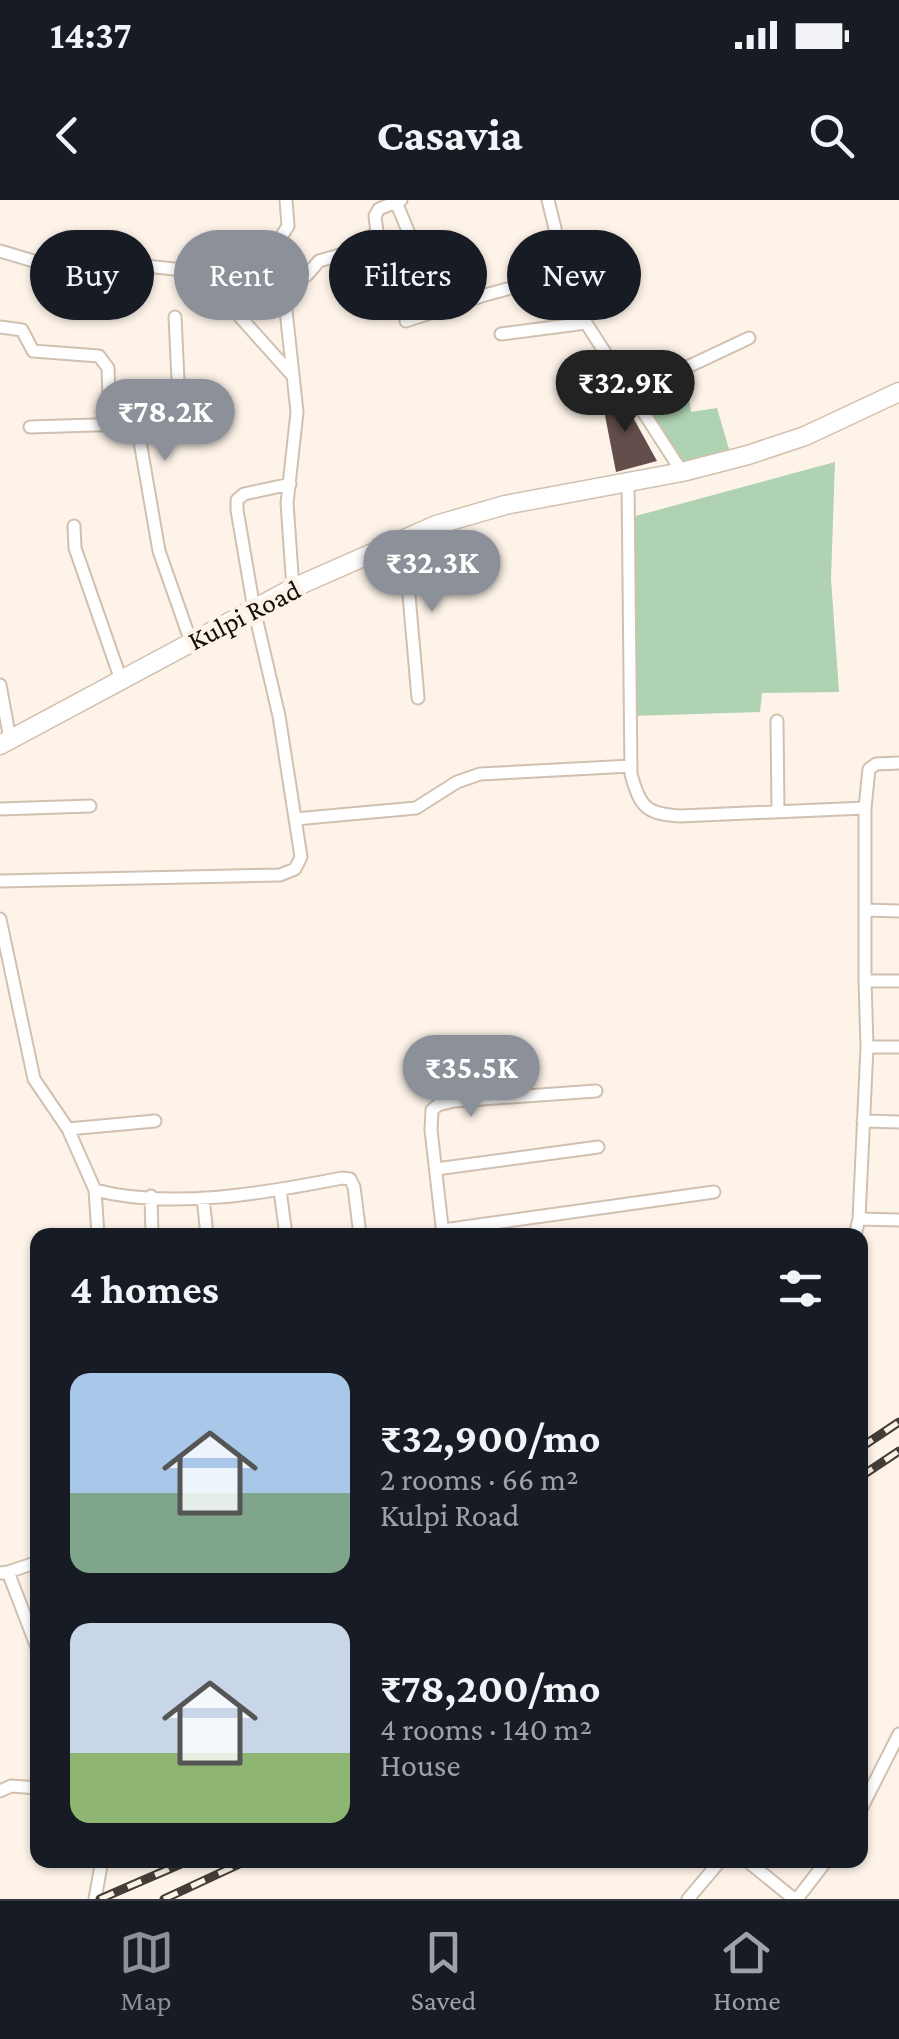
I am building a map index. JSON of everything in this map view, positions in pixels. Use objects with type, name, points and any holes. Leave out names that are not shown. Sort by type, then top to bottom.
[{"type":"main road","name":"Kulpi Road","points":[[5,742],[294,588],[396,542],[473,512],[748,456],[806,436],[899,392]]},
{"type":"street","points":[[286,200],[286,230]]},
{"type":"street","points":[[548,200],[555,230]]},
{"type":"street","points":[[309,272],[319,261],[350,252],[373,237],[379,209],[398,201],[409,230]]},
{"type":"street","points":[[0,250],[47,265],[88,260],[194,270],[208,280],[293,376]]},
{"type":"street","points":[[406,322],[507,289]]},
{"type":"street","points":[[30,426],[162,422],[174,412],[178,380],[174,320]]},
{"type":"street","points":[[288,320],[296,433],[288,503],[294,588]]},
{"type":"street","points":[[585,320],[682,472]]},
{"type":"street","points":[[501,334],[586,323]]},
{"type":"street","points":[[0,327],[22,330],[29,346],[40,352],[99,356],[108,368],[110,424]]},
{"type":"street","points":[[630,394],[749,338]]},
{"type":"street","points":[[133,425],[140,436],[163,567],[191,642]]},
{"type":"street","points":[[628,482],[631,766],[637,797],[644,807],[661,815],[865,808]]},
{"type":"street","points":[[0,881],[280,875],[295,868],[300,856],[279,716],[254,609],[237,500],[244,494],[290,484]]},
{"type":"street","points":[[74,526],[75,548],[121,680]]},
{"type":"street","points":[[396,542],[410,595],[418,698]]},
{"type":"street","points":[[0,685],[5,742]]},
{"type":"street","points":[[777,720],[778,812]]},
{"type":"street","points":[[857,1228],[867,1047],[865,808],[869,768],[899,763]]},
{"type":"street","points":[[294,819],[416,808],[457,782],[480,774],[631,766]]},
{"type":"street","points":[[0,808],[90,806]]},
{"type":"street","points":[[865,910],[899,911]]},
{"type":"street","points":[[0,921],[34,1079],[68,1129],[95,1190],[98,1228]]},
{"type":"street","points":[[865,981],[899,981]]},
{"type":"street","points":[[867,1047],[899,1048]]},
{"type":"street","points":[[443,1228],[430,1118],[438,1105],[596,1091]]},
{"type":"street","points":[[68,1129],[156,1121]]},
{"type":"street","points":[[863,1121],[899,1122]]},
{"type":"street","points":[[436,1169],[598,1147]]},
{"type":"street","points":[[95,1190],[204,1198],[350,1179],[359,1228]]},
{"type":"street","points":[[280,1190],[285,1228]]},
{"type":"street","points":[[470,1228],[714,1192]]},
{"type":"street","points":[[150,1196],[152,1228]]},
{"type":"street","points":[[204,1198],[206,1228]]},
{"type":"street","points":[[859,1220],[899,1220]]},
{"type":"street","points":[[30,1565],[4,1573],[30,1632]]},
{"type":"street","points":[[868,1795],[899,1734]]},
{"type":"street","points":[[0,1790],[11,1786],[30,1787]]},
{"type":"street","points":[[95,1899],[101,1868]]},
{"type":"street","points":[[688,1899],[714,1868]]},
{"type":"street","points":[[756,1868],[796,1899],[820,1868]]},
{"type":"green space","points":[[688,391],[691,412],[717,408],[731,456],[696,465],[677,460],[649,409]]},
{"type":"green space","points":[[835,462],[831,579],[839,692],[762,693],[760,712],[632,716],[632,517]]},
{"type":"building","points":[[619,392],[657,461],[616,472],[601,395]]},
{"type":"railway","points":[[868,1443],[899,1422]]},
{"type":"railway","points":[[868,1472],[899,1451]]},
{"type":"railway","points":[[100,1899],[172,1868]]},
{"type":"railway","points":[[164,1899],[231,1868]]}]
